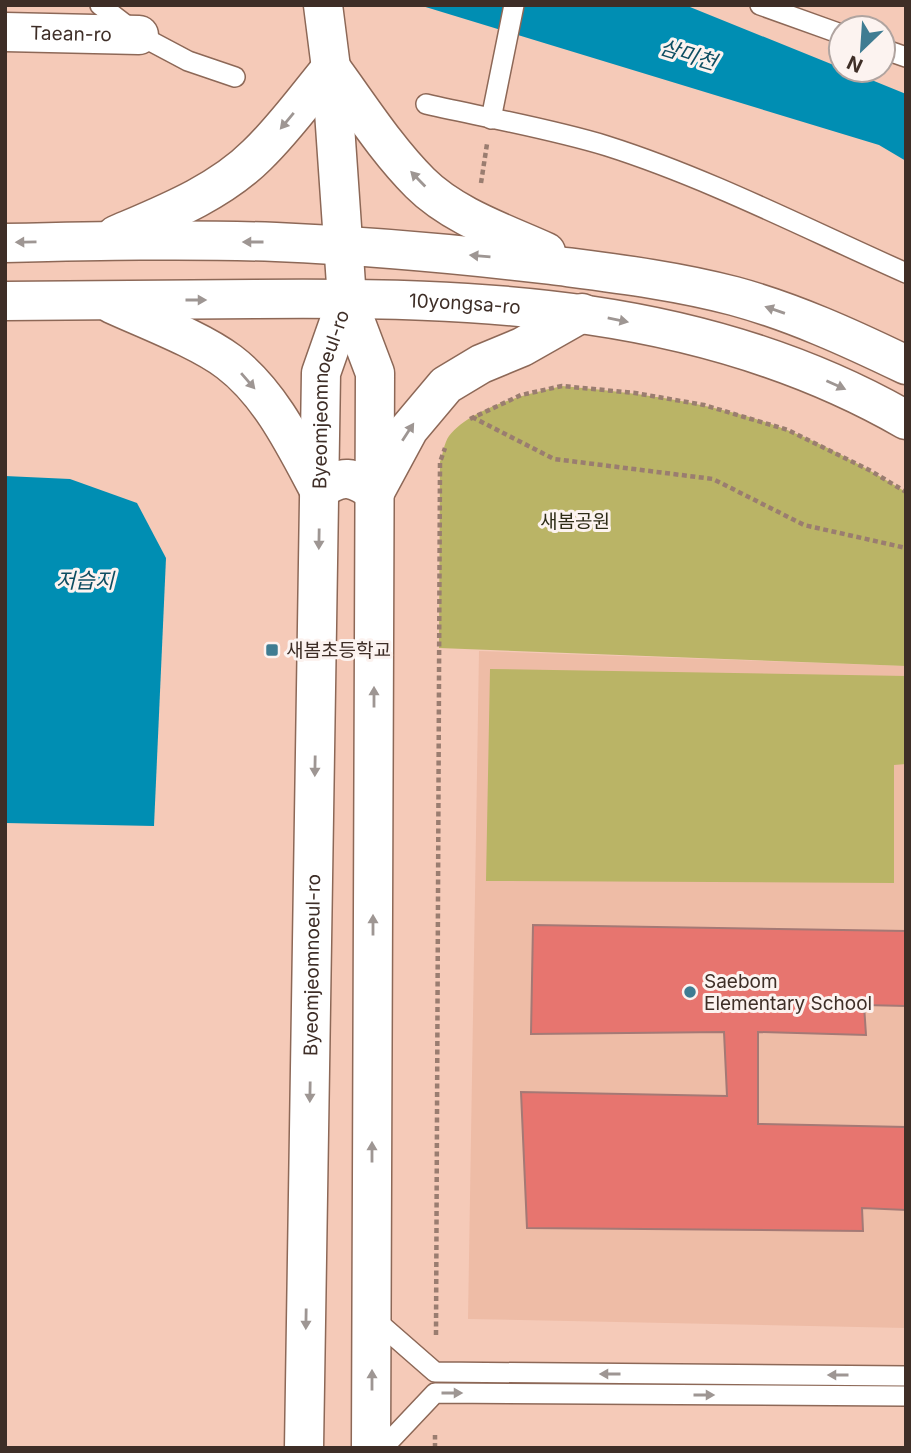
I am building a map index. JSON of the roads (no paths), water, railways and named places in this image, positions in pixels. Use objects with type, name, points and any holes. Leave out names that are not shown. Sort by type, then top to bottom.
[{"type":"street","points":[[323,5],[331,68],[347,299]]},
{"type":"street","name":"Taean-ro","points":[[5,32],[139,35]]},
{"type":"street","points":[[102,241],[157,218],[220,184],[256,156],[331,68]]},
{"type":"street","points":[[331,68],[391,150],[421,184],[459,212],[568,267]]},
{"type":"street","points":[[5,243],[274,242],[441,253],[568,267],[668,281],[736,297],[801,319],[906,365]]},
{"type":"street","points":[[543,309],[524,288],[532,274],[568,267]]},
{"type":"street","name":"Byeomjeomnoeul-ro","points":[[304,1448],[321,373],[347,299]]},
{"type":"street","name":"Byeomjeomnoeul-ro","points":[[347,299],[375,373],[371,1448]]},
{"type":"street","name":"10yongsa-ro","points":[[5,301],[426,299],[582,313],[653,326],[734,347],[803,371],[876,402],[906,420]]},
{"type":"street","points":[[104,300],[228,361],[243,375],[292,438],[319,490],[337,478],[358,480],[375,492],[409,429],[446,385],[481,364],[522,347],[582,313]]},
{"type":"lane","points":[[100,5],[139,35],[188,61],[235,77]]},
{"type":"lane","points":[[491,118],[514,5]]},
{"type":"lane","points":[[760,5],[827,29]]},
{"type":"lane","points":[[426,104],[541,128],[608,147],[676,171],[906,273]]},
{"type":"lane","points":[[372,1317],[435,1372],[906,1376]]},
{"type":"lane","points":[[383,1448],[435,1393],[906,1396]]},
{"type":"water","name":"삼미천","points":[[419,5],[685,5],[827,62],[827,84],[881,84],[906,94],[906,161],[879,145]]},
{"type":"water","name":"저습지","points":[[5,476],[70,479],[137,503],[166,558],[154,826],[5,823]]},
{"type":"place","name":"새봄초등학교","points":[[272,650]]},
{"type":"place","name":"Saebom Elementary School","points":[[690,992]]},
{"type":"park label","name":"새봄공원","points":[[575,521]]}]
